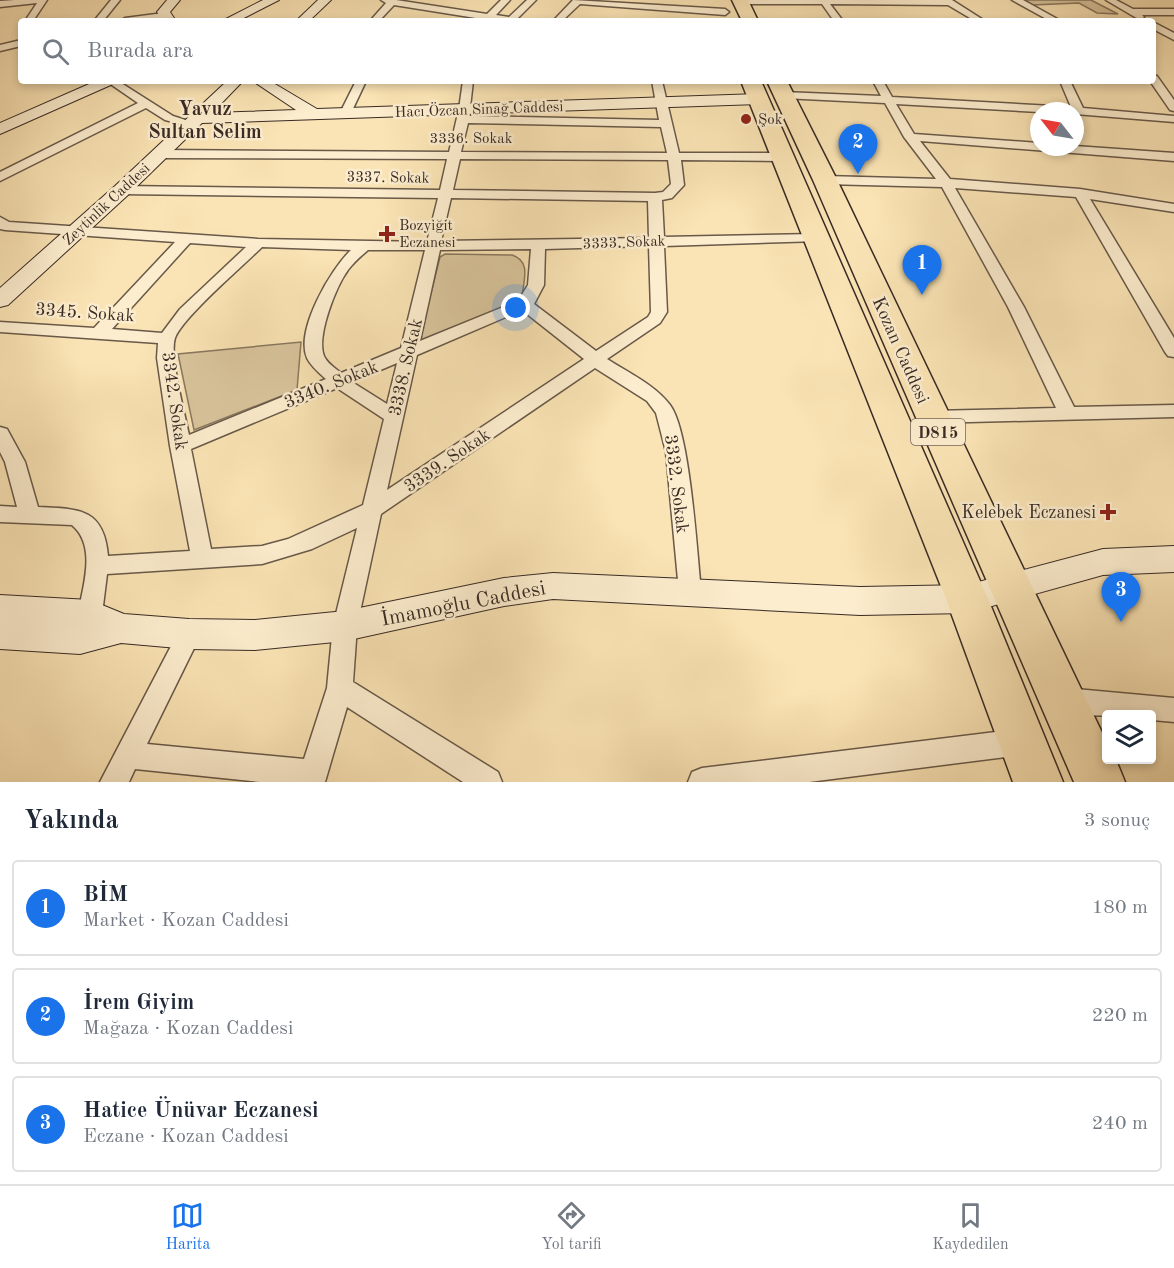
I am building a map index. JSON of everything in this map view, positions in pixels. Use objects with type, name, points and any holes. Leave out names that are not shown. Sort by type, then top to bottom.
[{"type":"highway","points":[[740,0],[749,18]]},
{"type":"highway","name":"Kozan Caddesi","points":[[768,89],[782,157],[967,599],[1038,782]]},
{"type":"highway","name":"Kozan Caddesi","points":[[768,89],[825,180],[931,417],[1100,782]]},
{"type":"street","points":[[0,4],[43,0]]},
{"type":"street","points":[[31,18],[43,0]]},
{"type":"street","points":[[101,18],[116,0]]},
{"type":"street","points":[[167,18],[165,9],[174,0]]},
{"type":"street","points":[[305,18],[325,0]]},
{"type":"street","points":[[412,6],[420,0]]},
{"type":"street","points":[[488,18],[506,0]]},
{"type":"street","points":[[517,18],[532,0]]},
{"type":"street","points":[[740,0],[947,1],[976,18]]},
{"type":"street","points":[[823,0],[837,18]]},
{"type":"street","points":[[1016,0],[1051,18]]},
{"type":"street","points":[[1110,0],[1141,18]]},
{"type":"street","points":[[233,18],[264,1]]},
{"type":"street","points":[[376,18],[388,1],[483,18]]},
{"type":"street","points":[[560,18],[577,1],[650,10],[676,4],[724,11]]},
{"type":"street","points":[[1131,12],[1174,12]]},
{"type":"street","points":[[458,18],[462,13]]},
{"type":"street","points":[[1156,27],[1172,36]]},
{"type":"street","points":[[1156,35],[1172,36]]},
{"type":"street","points":[[0,48],[17,44]]},
{"type":"street","points":[[1156,82],[1174,108]]},
{"type":"street","points":[[0,129],[102,84]]},
{"type":"street","points":[[114,84],[169,118],[195,121]]},
{"type":"street","name":"Zeytinlik Caddesi","points":[[0,300],[122,190],[233,84]]},
{"type":"street","points":[[265,84],[315,115]]},
{"type":"street","points":[[346,113],[360,84]]},
{"type":"street","name":"3338. Sokak","points":[[312,778],[340,688],[345,626],[445,194],[468,84]]},
{"type":"street","points":[[655,197],[673,192],[678,185],[675,156],[657,84]]},
{"type":"street","points":[[880,84],[910,137],[946,183],[1016,307],[1068,414]]},
{"type":"street","points":[[1066,84],[1074,102]]},
{"type":"street","points":[[768,89],[1030,107]]},
{"type":"street","name":"Hacı Özcan Sinağ Caddesi","points":[[195,121],[346,113],[463,114],[660,102],[768,89]]},
{"type":"street","points":[[0,177],[145,104]]},
{"type":"street","points":[[1084,110],[1174,118]]},
{"type":"street","points":[[463,114],[667,124]]},
{"type":"street","points":[[910,137],[1174,157]]},
{"type":"street","name":"3336. Sokak","points":[[160,154],[782,157]]},
{"type":"street","points":[[825,180],[946,183],[1080,193],[1174,208]]},
{"type":"street","name":"3337. Sokak","points":[[122,190],[655,197]]},
{"type":"street","points":[[1080,193],[1174,352]]},
{"type":"street","name":"3339. Sokak","points":[[97,566],[262,555],[286,550],[328,534],[372,510],[654,320],[659,312],[655,197]]},
{"type":"street","name":"3333. Sokak","points":[[2,225],[80,228],[258,243],[365,245],[538,246],[815,238]]},
{"type":"street","points":[[100,332],[187,238]]},
{"type":"street","name":"3342. Sokak","points":[[202,558],[180,446],[166,358],[167,338],[186,312],[258,243]]},
{"type":"street","points":[[365,245],[350,259],[332,283],[314,338],[315,357],[340,380],[393,416]]},
{"type":"street","points":[[524,304],[532,298],[536,290],[538,246]]},
{"type":"street","name":"3332. Sokak","points":[[524,304],[597,360],[653,397],[665,411],[676,452],[690,591]]},
{"type":"street","name":"3340. Sokak","points":[[180,446],[524,304]]},
{"type":"street","name":"3345. Sokak","points":[[0,327],[167,338]]},
{"type":"street","points":[[931,417],[1174,411]]},
{"type":"street","points":[[0,434],[15,462],[29,514]]},
{"type":"street","points":[[0,514],[77,517],[86,522],[95,540],[97,566],[90,614]]},
{"type":"street","name":"İmamoğlu Caddesi","points":[[0,609],[90,614],[121,628],[189,634],[265,634],[345,626],[504,592],[553,585],[860,601],[967,599],[1103,562],[1174,559]]},
{"type":"street","points":[[0,634],[80,639],[121,628]]},
{"type":"street","points":[[114,782],[189,634]]},
{"type":"street","points":[[340,688],[488,782]]},
{"type":"street","points":[[1063,700],[1174,710]]},
{"type":"street","points":[[702,782],[1023,742]]},
{"type":"street","points":[[127,755],[312,778]]},
{"type":"shaded area","points":[[1021,0],[1091,0],[1118,14],[1097,13],[1079,3],[1032,5]]},
{"type":"shaded area","points":[[445,254],[512,255],[518,258],[525,271],[522,296],[515,302],[417,349],[440,257]]},
{"type":"shaded area","points":[[301,342],[297,390],[194,430],[178,354]]},
{"type":"place","name":"Şok","points":[[746,119]]},
{"type":"place","name":"İrem Giyim","points":[[858,174]]},
{"type":"place","name":"Bozyiğit Eczanesi","points":[[387,234]]},
{"type":"place","name":"BİM","points":[[922,295]]},
{"type":"place","name":"Kelebek Eczanesi","points":[[1108,512]]},
{"type":"place","name":"Hatice Ünüvar Eczanesi","points":[[1121,622]]},
{"type":"district","name":"Yavuz Sultan Selim","points":[[205,120]]}]
